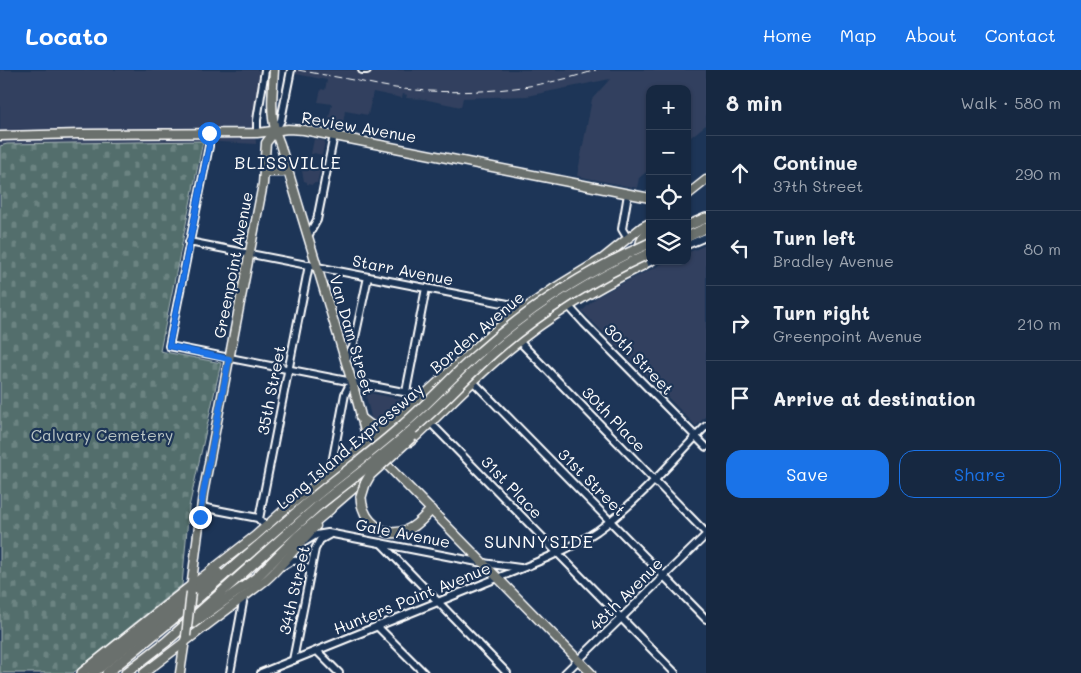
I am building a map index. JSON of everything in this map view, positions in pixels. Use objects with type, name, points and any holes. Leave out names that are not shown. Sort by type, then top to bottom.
[{"type":"highway","points":[[691,224],[706,218]]},
{"type":"highway","points":[[691,239],[706,228]]},
{"type":"highway","name":"Long Island Expressway","points":[[126,673],[166,642],[316,501],[400,428],[476,356],[522,317],[588,274],[646,245]]},
{"type":"highway","name":"Long Island Expressway","points":[[107,673],[178,615],[253,549],[414,428],[504,344],[551,309],[602,277],[646,256]]},
{"type":"highway","points":[[431,510],[408,530],[397,533],[388,532],[377,527],[366,517],[361,497],[370,475],[421,430],[454,389]]},
{"type":"highway","points":[[166,642],[218,607],[256,578],[298,536],[330,509]]},
{"type":"highway","points":[[93,673],[217,573],[253,549]]},
{"type":"highway","points":[[82,673],[191,589]]},
{"type":"main road","name":"Greenpoint Avenue","points":[[180,673],[201,507],[262,184],[266,143],[275,131],[273,120],[274,70]]},
{"type":"main road","name":"Review Avenue","points":[[0,136],[257,133],[288,129],[304,130],[646,197]]},
{"type":"main road","name":"Van Dam Street","points":[[275,131],[308,236],[313,266],[345,361],[369,443],[431,510],[591,673]]},
{"type":"main road","points":[[264,172],[288,171]]},
{"type":"main road","points":[[691,192],[706,180]]},
{"type":"main road","name":"Borden Avenue","points":[[191,589],[388,428],[503,324],[552,289],[595,264],[646,225]]},
{"type":"main road","points":[[640,257],[641,240],[646,233]]},
{"type":"main road","points":[[628,239],[644,265]]},
{"type":"main road","points":[[609,254],[627,248],[640,257]]},
{"type":"main road","name":"Borden Avenue","points":[[287,558],[330,509],[430,423],[519,341],[568,306],[600,287],[644,265]]},
{"type":"main road","points":[[360,417],[372,426],[388,428]]},
{"type":"main road","points":[[144,673],[185,639],[244,597],[276,571],[287,558]]},
{"type":"street","points":[[257,133],[257,120],[265,70]]},
{"type":"street","name":"Greenpoint Avenue","points":[[275,131],[281,120],[291,70]]},
{"type":"street","points":[[362,70],[367,70]]},
{"type":"street","points":[[209,133],[209,146],[169,346],[424,396]]},
{"type":"street","points":[[308,236],[317,220],[334,135]]},
{"type":"street","points":[[628,194],[622,229],[623,234],[628,239]]},
{"type":"street","points":[[691,240],[706,238]]},
{"type":"street","name":"Starr Avenue","points":[[189,242],[513,305],[521,310]]},
{"type":"street","name":"35th Street","points":[[259,519],[288,370],[313,266]]},
{"type":"street","points":[[345,361],[353,347],[368,277]]},
{"type":"street","points":[[406,392],[426,288]]},
{"type":"street","name":"30th Street","points":[[552,289],[706,447]]},
{"type":"street","name":"30th Place","points":[[503,324],[706,534]]},
{"type":"street","name":"31st Street","points":[[457,365],[706,619]]},
{"type":"street","points":[[330,474],[345,394],[351,382]]},
{"type":"street","name":"31st Place","points":[[413,406],[675,673]]},
{"type":"street","name":"Hunters Point Avenue","points":[[261,673],[438,603],[558,553],[584,540],[629,506],[706,426]]},
{"type":"street","points":[[201,507],[259,519],[266,527]]},
{"type":"street","name":"Gale Avenue","points":[[287,558],[303,543],[313,536],[322,533],[380,542],[483,563],[521,568]]},
{"type":"street","name":"34th Street","points":[[294,660],[294,650],[317,544],[322,538],[331,534]]},
{"type":"street","name":"48th Avenue","points":[[565,673],[706,534]]},
{"type":"street","points":[[380,542],[507,673]]},
{"type":"street","points":[[276,571],[288,562],[295,560],[303,564],[310,572]]},
{"type":"street","points":[[230,673],[244,597]]},
{"type":"street","points":[[378,626],[424,673]]},
{"type":"street","points":[[317,651],[339,673]]},
{"type":"shaded area","points":[[0,70],[262,70],[254,117],[256,144],[203,141],[7,144],[0,146]]},
{"type":"shaded area","points":[[296,70],[706,70],[706,125],[691,137],[691,85],[646,85],[646,172],[639,178],[637,188],[577,176],[592,99],[610,79],[527,96],[463,98],[461,107],[423,99],[406,98],[407,95],[403,94],[402,98],[373,92],[368,115],[345,111],[342,130],[327,127],[332,104],[318,102],[321,89],[325,90],[327,80],[296,74]]},
{"type":"shaded area","points":[[314,139],[325,141],[322,155],[311,154]]},
{"type":"shaded area","points":[[301,166],[320,171],[317,183],[312,185],[304,181]]},
{"type":"shaded area","points":[[706,245],[706,416],[696,426],[582,311],[597,297],[660,265],[691,265],[691,251]]},
{"type":"shaded area","points":[[365,392],[410,401],[386,422],[378,423],[371,417]]},
{"type":"green space","name":"Calvary Cemetery","points":[[203,141],[160,351],[221,363],[189,507],[182,585],[73,673],[0,673],[0,146],[7,144]]},
{"type":"railway","points":[[298,70],[401,89],[460,92],[529,86],[574,77],[596,70]]},
{"type":"district","name":"BLISSVILLE","points":[[288,163]]},
{"type":"district","name":"SUNNYSIDE","points":[[539,542]]},
{"type":"route","points":[[200,517],[229,359],[169,346],[209,146],[209,133]]}]
